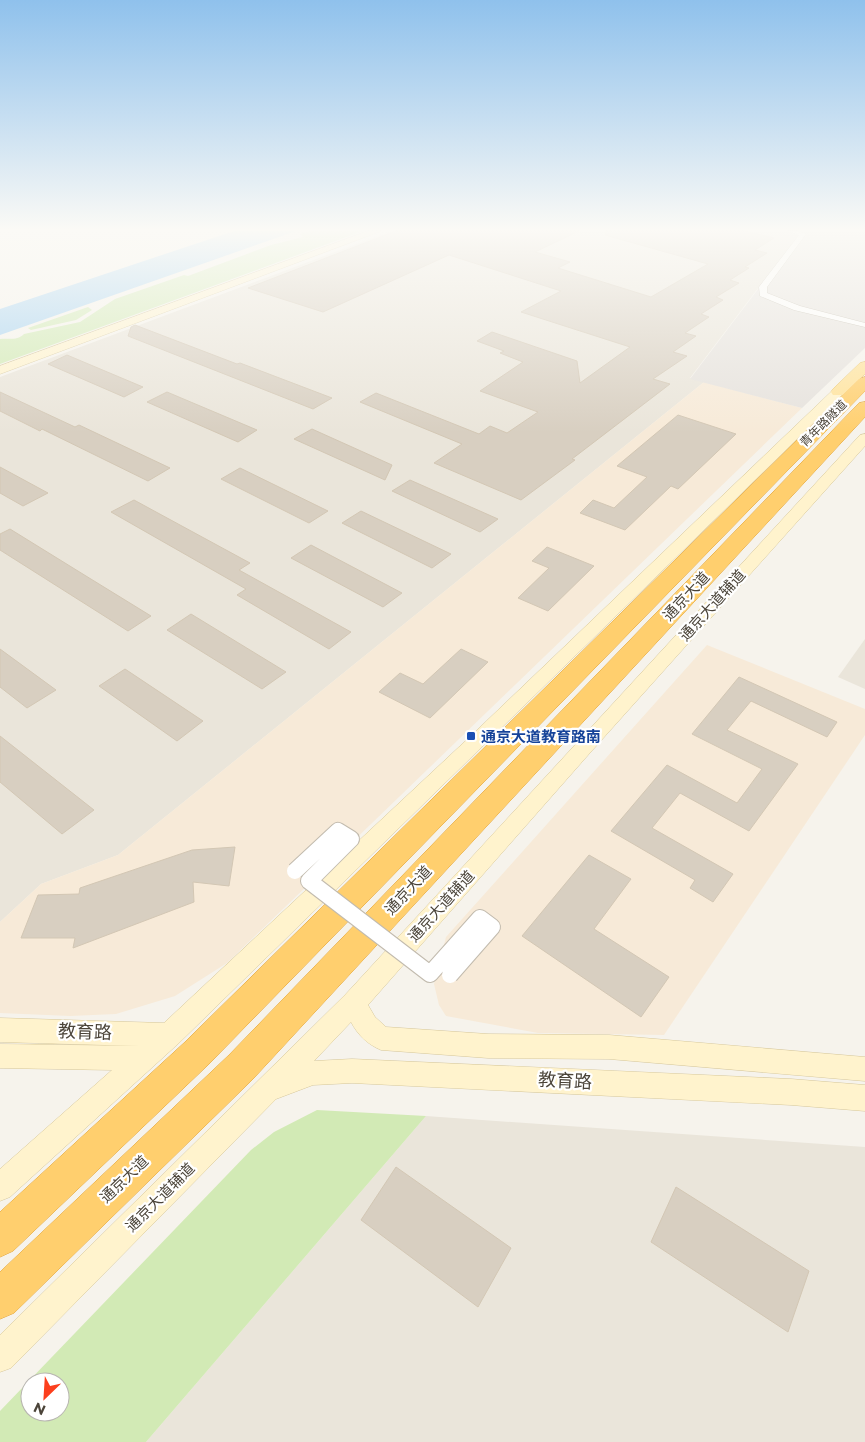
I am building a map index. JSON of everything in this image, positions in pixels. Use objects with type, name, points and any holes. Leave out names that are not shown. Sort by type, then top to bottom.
[{"type":"highway","name":"青年路隧道","points":[[793,468],[865,382]]},
{"type":"highway","points":[[793,468],[838,392]]},
{"type":"highway","name":"青年路隧道","points":[[793,468],[865,407]]},
{"type":"highway","points":[[793,468],[865,422]]},
{"type":"highway","name":"通京大道","points":[[0,1238],[197,1053],[793,468]]},
{"type":"highway","name":"通京大道","points":[[0,1299],[241,1067],[793,468]]},
{"type":"main road","points":[[838,392],[865,366]]},
{"type":"street","points":[[0,370],[194,298]]},
{"type":"street","points":[[771,298],[865,325]]},
{"type":"street","points":[[0,1187],[170,1035],[482,738],[838,392]]},
{"type":"street","name":"通京大道辅道","points":[[0,1358],[354,1004],[616,712],[864,440]]},
{"type":"street","points":[[295,871],[338,831],[351,839],[309,881],[430,974],[480,918],[492,927],[450,975]]},
{"type":"street","name":"教育路","points":[[354,1004],[366,1026],[381,1038],[488,1046],[609,1047],[865,1068]]},
{"type":"street","name":"教育路","points":[[0,1030],[170,1035]]},
{"type":"street","name":"教育路","points":[[0,1056],[144,1059]]},
{"type":"street","name":"教育路","points":[[268,1089],[313,1073],[352,1071],[791,1092],[865,1098]]},
{"type":"shaded area","points":[[211,298],[750,298],[690,378],[704,382],[118,855],[41,884],[0,922],[0,377]]},
{"type":"shaded area","points":[[751,298],[865,298],[865,348],[802,408],[690,379]]},
{"type":"shaded area","points":[[704,382],[802,408],[227,963],[175,996],[116,1014],[70,1016],[0,1013],[0,922],[41,884],[118,855]]},
{"type":"shaded area","points":[[865,639],[865,689],[838,677]]},
{"type":"shaded area","points":[[707,645],[865,709],[865,735],[664,1035],[538,1033],[446,1016],[439,1005],[434,984],[446,937]]},
{"type":"shaded area","points":[[426,1116],[865,1147],[865,1442],[146,1442]]},
{"type":"green space","points":[[179,298],[0,364],[0,339],[16,338],[24,334],[80,322],[115,299]]},
{"type":"green space","points":[[88,307],[92,310],[76,320],[31,330],[28,328]]},
{"type":"green space","points":[[317,1110],[426,1116],[146,1442],[0,1442],[0,1411],[20,1390],[20,1422],[70,1422],[70,1372],[38,1372],[251,1150],[274,1132]]},
{"type":"water","points":[[32,298],[104,298],[0,335],[0,309]]},
{"type":"building","points":[[280,298],[353,298],[323,312]]},
{"type":"building","points":[[547,298],[719,298],[723,300],[701,314],[709,317],[685,333],[696,336],[673,352],[687,356],[653,379],[670,384],[572,459],[575,460],[521,500],[434,463],[462,444],[360,402],[376,393],[479,434],[490,426],[507,433],[538,412],[480,391],[523,362],[500,353],[504,351],[477,341],[492,332],[577,361],[580,383],[630,347],[521,312]]},
{"type":"building","points":[[135,325],[332,398],[313,409],[128,336],[131,327]]},
{"type":"building","points":[[67,355],[143,387],[124,397],[48,364]]},
{"type":"building","points":[[0,392],[75,427],[79,425],[170,468],[148,481],[42,429],[40,431],[0,411]]},
{"type":"building","points":[[167,392],[257,430],[238,442],[147,402]]},
{"type":"building","points":[[678,415],[736,434],[678,489],[671,486],[625,530],[580,513],[593,500],[614,508],[647,477],[617,466]]},
{"type":"building","points":[[312,429],[392,465],[385,480],[294,439]]},
{"type":"building","points":[[0,467],[48,493],[23,506],[0,493]]},
{"type":"building","points":[[240,468],[328,511],[309,523],[221,479]]},
{"type":"building","points":[[410,480],[498,519],[480,532],[392,491]]},
{"type":"building","points":[[134,500],[250,563],[239,570],[351,632],[329,649],[237,595],[246,589],[111,512]]},
{"type":"building","points":[[361,511],[451,554],[432,568],[342,523]]},
{"type":"building","points":[[10,529],[151,616],[128,631],[0,550],[0,534]]},
{"type":"building","points":[[311,545],[402,593],[383,607],[291,558]]},
{"type":"building","points":[[547,547],[594,566],[548,611],[518,598],[549,568],[532,561]]},
{"type":"building","points":[[191,614],[286,672],[262,689],[167,630]]},
{"type":"building","points":[[0,649],[56,690],[27,708],[0,687]]},
{"type":"building","points":[[461,649],[488,662],[430,718],[379,692],[400,673],[423,684]]},
{"type":"building","points":[[125,669],[203,721],[177,741],[99,686]]},
{"type":"building","points":[[739,677],[837,722],[827,737],[751,701],[727,730],[798,764],[749,831],[680,793],[652,828],[733,874],[713,902],[690,888],[695,880],[611,831],[667,765],[737,803],[762,769],[692,734]]},
{"type":"building","points":[[0,736],[94,810],[62,834],[0,782]]},
{"type":"building","points":[[235,847],[229,886],[193,882],[194,902],[73,948],[75,938],[21,938],[38,895],[79,894],[80,888],[192,850]]},
{"type":"building","points":[[589,855],[631,879],[594,929],[669,977],[641,1017],[522,936]]},
{"type":"building","points":[[396,1167],[511,1248],[478,1307],[361,1220]]},
{"type":"building","points":[[676,1187],[809,1271],[788,1332],[651,1242]]},
{"type":"place","name":"通京大道教育路南","points":[[471,736]]}]
